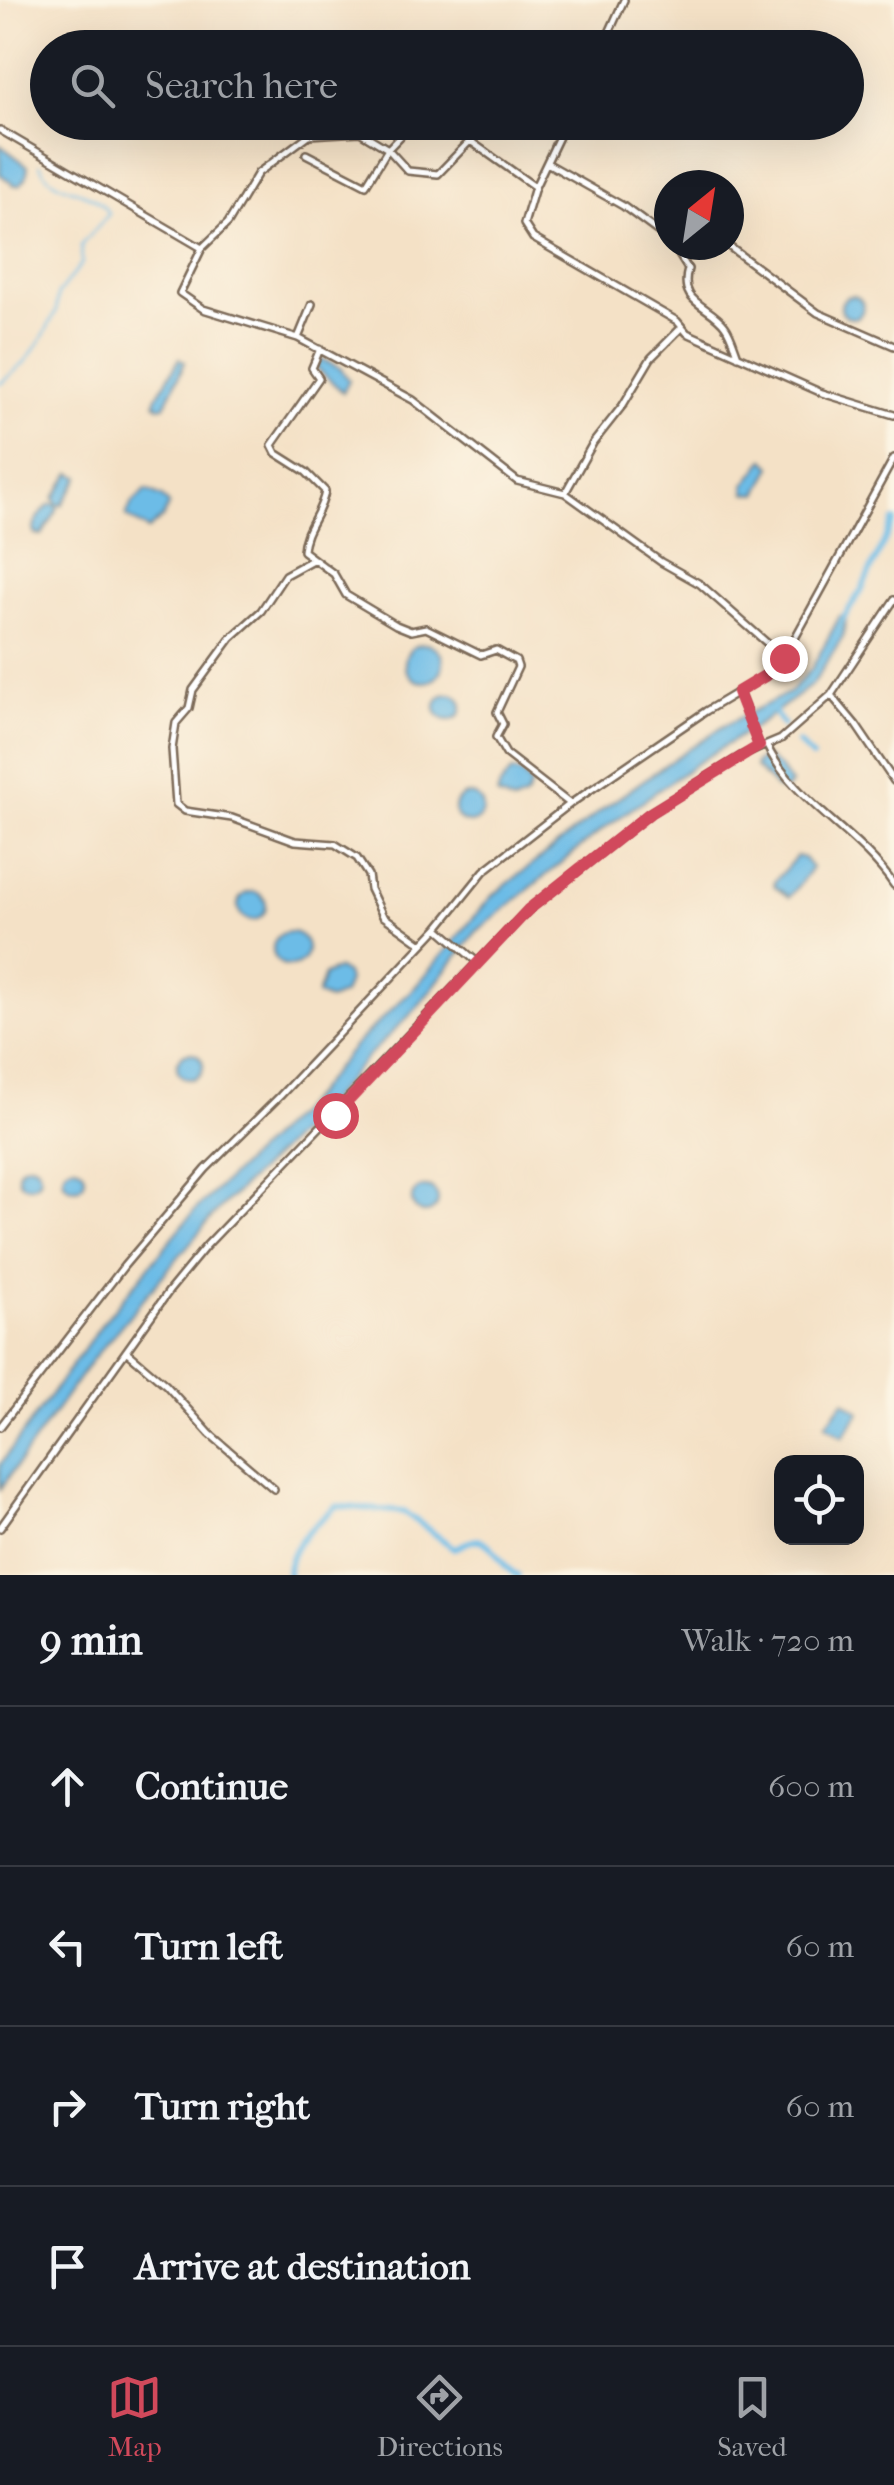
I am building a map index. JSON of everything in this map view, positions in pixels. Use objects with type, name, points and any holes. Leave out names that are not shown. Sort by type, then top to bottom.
[{"type":"street","points":[[610,30],[624,0]]},
{"type":"street","points":[[0,130],[202,248]]},
{"type":"street","points":[[302,140],[258,173],[228,223],[202,248],[180,288],[182,297],[203,309],[298,338],[413,400],[516,481],[565,493],[661,562],[700,584],[784,658]]},
{"type":"street","points":[[373,140],[388,149],[408,171],[438,174],[470,141],[536,186]]},
{"type":"street","points":[[306,154],[366,185],[395,140]]},
{"type":"street","points":[[558,140],[524,224],[532,238],[676,320],[687,333],[822,393],[894,415]]},
{"type":"street","points":[[547,163],[624,206],[654,230]]},
{"type":"street","points":[[744,258],[818,313],[894,346]]},
{"type":"street","points":[[682,260],[688,269],[684,282],[692,299],[724,324],[738,356]]},
{"type":"street","points":[[298,338],[312,304]]},
{"type":"street","points":[[565,493],[651,358],[682,327]]},
{"type":"street","points":[[320,349],[312,368],[319,378],[272,444],[276,453],[306,472],[325,491],[324,501],[304,535],[303,551],[334,574],[346,595],[396,624],[411,631],[426,628],[481,655],[496,650],[516,661],[518,667],[497,712],[502,724],[496,737],[506,754],[570,804]]},
{"type":"street","points":[[0,1427],[124,1266],[206,1169],[438,928],[484,871],[570,804],[768,674],[784,658],[894,458]]},
{"type":"street","points":[[314,559],[285,574],[250,624],[232,638],[193,690],[189,708],[176,723],[172,748],[176,804],[185,811],[232,818],[295,841],[335,844],[356,858],[368,875],[383,916],[422,944]]},
{"type":"street","points":[[0,1528],[168,1291],[206,1246],[528,910],[650,813],[781,739],[831,695],[894,600]]},
{"type":"street","points":[[738,692],[763,746],[800,790],[868,850],[894,886]]},
{"type":"street","points":[[831,695],[894,781]]},
{"type":"street","points":[[438,928],[478,963]]},
{"type":"street","points":[[126,1350],[166,1385],[210,1434],[274,1490]]},
{"type":"water","points":[[0,145],[28,166],[20,185],[0,174]]},
{"type":"water","points":[[848,296],[856,296],[863,307],[856,318],[848,318],[841,311],[841,303]]},
{"type":"water","points":[[180,358],[185,362],[165,406],[159,407],[155,403],[157,396]]},
{"type":"water","points":[[321,359],[340,368],[349,380],[343,392],[316,368]]},
{"type":"water","points":[[765,459],[772,466],[758,494],[746,493],[745,485]]},
{"type":"water","points":[[71,473],[80,477],[62,505],[57,505],[42,535],[35,534],[38,519],[49,505],[57,504],[54,498]]},
{"type":"water","points":[[146,490],[169,505],[163,518],[148,530],[126,516],[132,503]]},
{"type":"water","points":[[840,616],[846,618],[843,637],[813,684],[603,829],[476,932],[416,1009],[312,1120],[216,1212],[92,1360],[0,1489],[0,1465],[101,1325],[196,1209],[308,1102],[353,1047],[417,985],[492,896],[675,758],[722,727],[790,692],[812,668]]},
{"type":"water","points":[[424,644],[437,650],[443,663],[437,676],[424,682],[411,676],[405,663],[411,650]]},
{"type":"water","points":[[449,694],[458,698],[462,707],[458,716],[449,720],[440,716],[436,707],[440,698]]},
{"type":"water","points":[[766,757],[791,784],[784,791],[755,767],[756,762]]},
{"type":"water","points":[[512,771],[522,774],[531,785],[526,797],[513,803],[497,795]]},
{"type":"water","points":[[469,795],[479,799],[483,809],[479,819],[469,823],[459,819],[455,809],[459,799]]},
{"type":"water","points":[[797,856],[812,868],[789,897],[774,882]]},
{"type":"water","points":[[252,892],[262,896],[266,906],[262,916],[252,920],[242,916],[238,906],[242,896]]},
{"type":"water","points":[[290,932],[302,937],[307,949],[302,961],[290,966],[278,961],[273,949],[278,937]]},
{"type":"water","points":[[338,969],[348,981],[343,994],[329,1000],[317,995],[324,975]]},
{"type":"water","points":[[190,1053],[199,1057],[203,1066],[199,1075],[190,1079],[181,1075],[177,1066],[181,1057]]},
{"type":"water","points":[[25,1164],[33,1164],[40,1175],[33,1186],[25,1186],[18,1179],[18,1171]]},
{"type":"water","points":[[74,1166],[82,1169],[82,1185],[74,1188],[66,1185],[63,1177],[66,1169]]},
{"type":"water","points":[[425,1187],[434,1191],[438,1200],[434,1209],[425,1213],[416,1209],[412,1200],[416,1191]]},
{"type":"water","points":[[844,1401],[860,1412],[843,1437],[826,1424]]},
{"type":"waterway","points":[[0,384],[40,342],[56,312],[58,294],[82,263],[81,245],[109,214],[94,199],[53,181],[40,164]]},
{"type":"waterway","points":[[841,622],[861,591],[894,521]]},
{"type":"waterway","points":[[772,709],[783,725]]},
{"type":"waterway","points":[[798,743],[812,757]]},
{"type":"waterway","points":[[288,1575],[297,1545],[336,1506],[404,1512],[454,1548],[473,1541],[485,1542],[518,1575]]},
{"type":"route","points":[[335,1115],[528,910],[650,813],[759,746],[738,692],[768,674],[784,658]]}]
